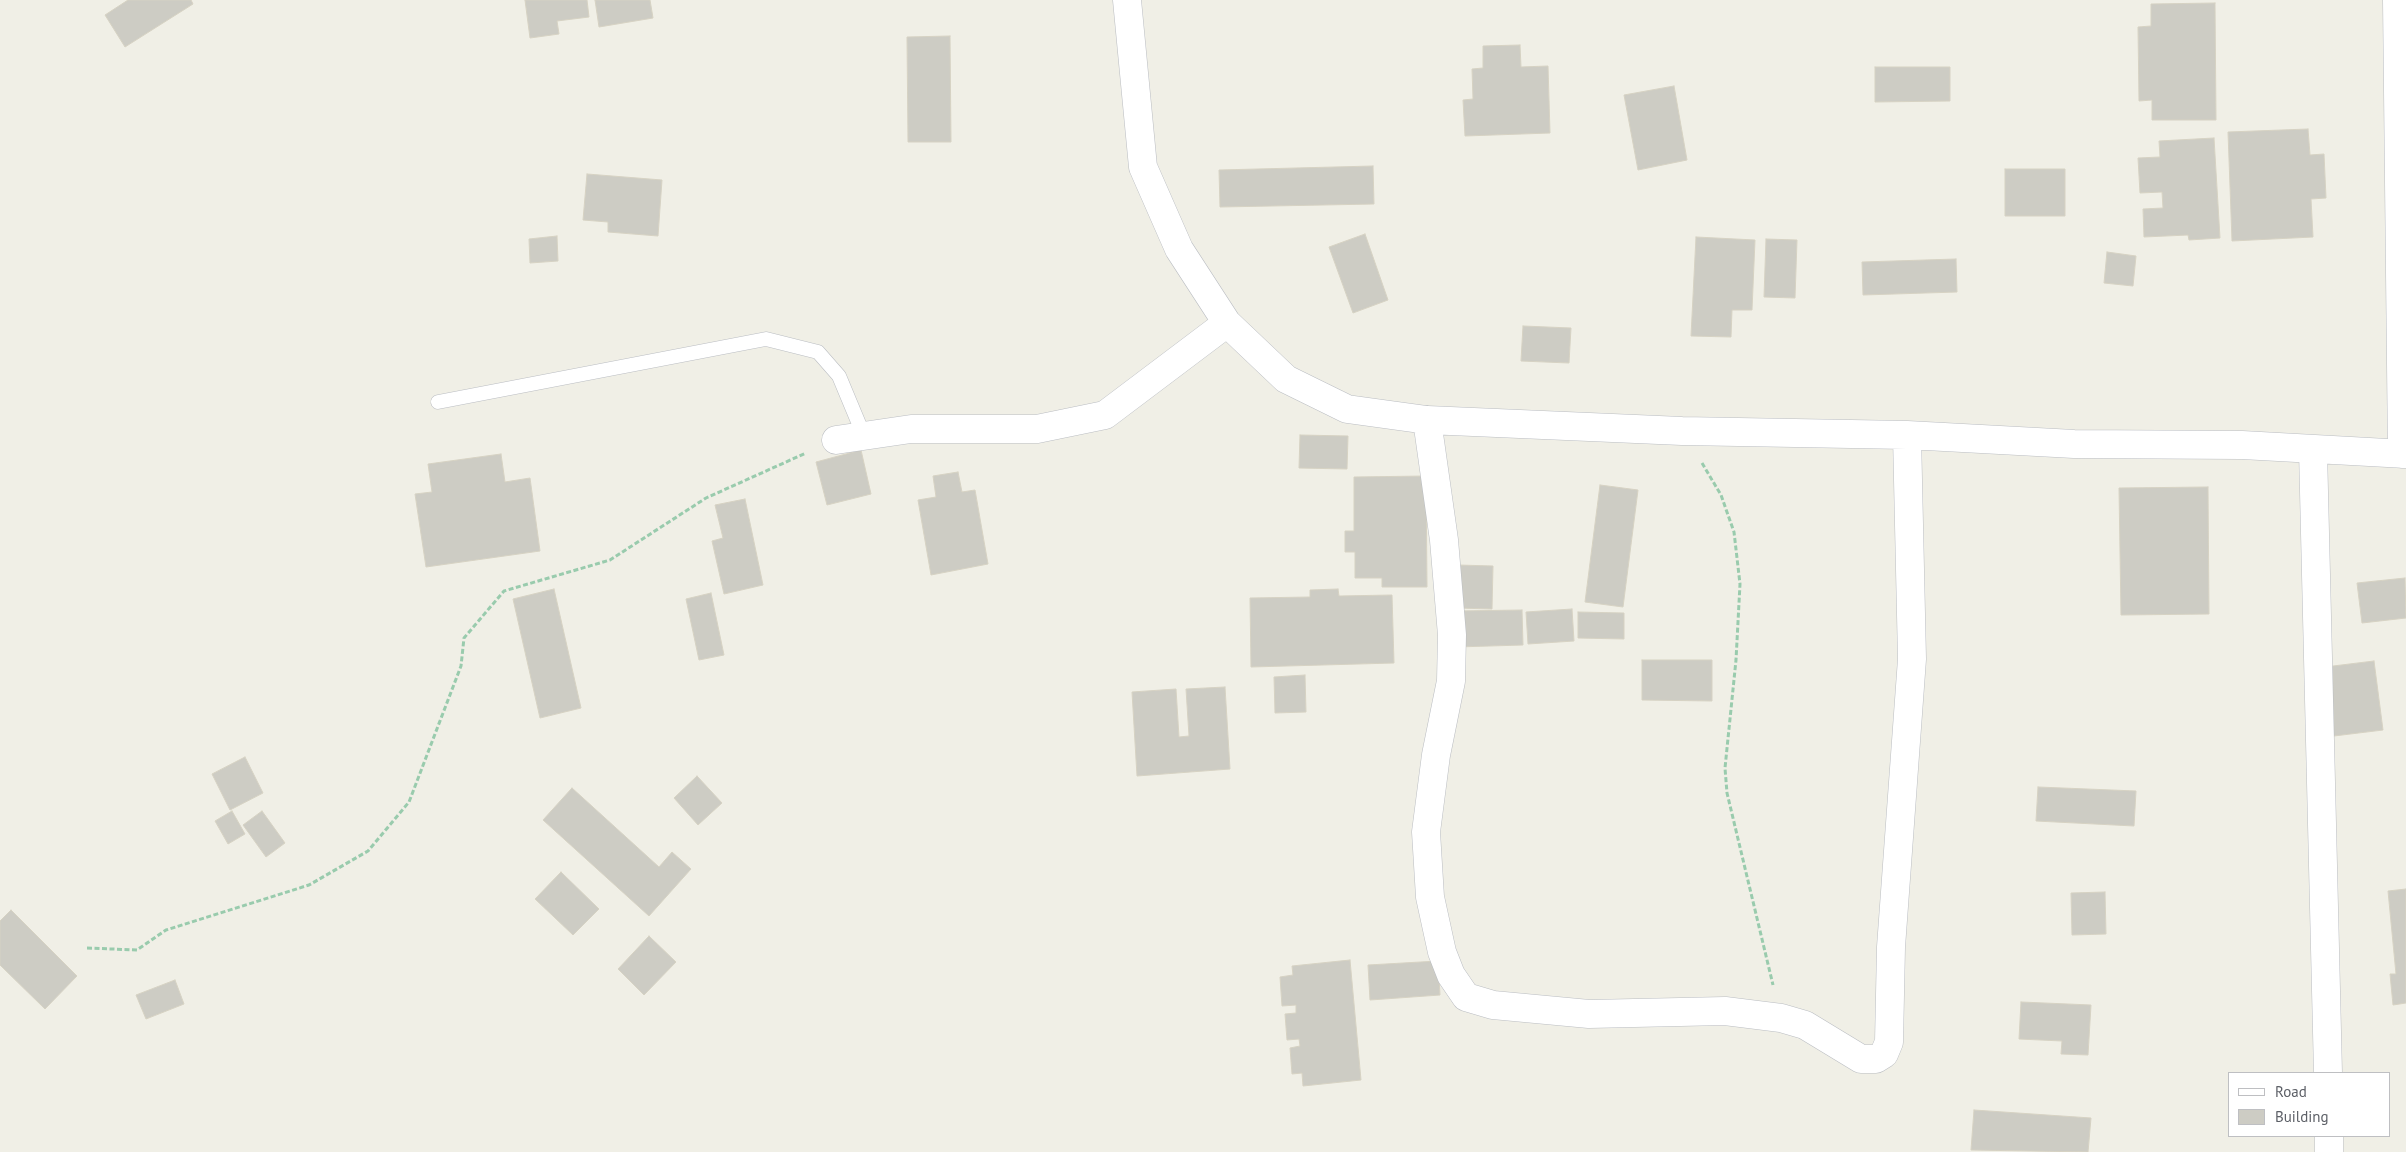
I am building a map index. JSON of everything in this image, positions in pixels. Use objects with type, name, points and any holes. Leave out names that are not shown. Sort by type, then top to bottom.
[{"type":"street","points":[[1127,0],[1143,166],[1179,249],[1227,323],[1286,378],[1347,409],[1427,420],[1682,431],[1908,435],[2074,444],[2242,445],[2404,454],[2397,0]]},
{"type":"street","points":[[836,440],[911,429],[1037,429],[1105,415],[1227,323]]},
{"type":"street","points":[[1427,420],[1444,540],[1452,635],[1451,681],[1436,755],[1426,832],[1430,897],[1442,952],[1451,975],[1466,997],[1493,1005],[1589,1014],[1725,1010],[1781,1018],[1805,1025],[1861,1059],[1876,1059],[1884,1054],[1889,1042],[1891,947],[1912,659],[1908,435]]},
{"type":"street","points":[[2313,450],[2328,1072]]},
{"type":"street","points":[[2329,1137],[2329,1152]]},
{"type":"lane","points":[[438,402],[766,339],[818,352],[839,376],[864,436]]},
{"type":"path","points":[[1682,431],[1721,495],[1734,532],[1740,584],[1736,660],[1724,768],[1727,793],[1781,1018]]},
{"type":"path","points":[[87,948],[137,950],[166,930],[309,885],[368,851],[409,802],[461,666],[464,638],[504,591],[610,560],[706,498],[836,440]]},
{"type":"building","points":[[128,0],[191,0],[193,4],[125,47],[105,15]]},
{"type":"building","points":[[525,0],[587,0],[589,17],[557,21],[559,34],[530,38]]},
{"type":"building","points":[[595,0],[650,0],[653,18],[599,27]]},
{"type":"building","points":[[2215,3],[2216,120],[2152,120],[2152,100],[2139,101],[2138,27],[2151,26],[2151,4]]},
{"type":"building","points":[[950,36],[951,142],[908,142],[907,37]]},
{"type":"building","points":[[1520,45],[1521,67],[1548,66],[1550,133],[1465,136],[1463,100],[1473,99],[1472,69],[1483,68],[1483,46]]},
{"type":"building","points":[[1875,67],[1950,67],[1950,101],[1875,102]]},
{"type":"building","points":[[1674,86],[1687,160],[1638,170],[1624,95]]},
{"type":"building","points":[[2308,129],[2310,155],[2324,154],[2326,198],[2311,199],[2313,237],[2232,241],[2228,132]]},
{"type":"building","points":[[2214,138],[2220,238],[2189,240],[2188,235],[2144,237],[2143,209],[2163,208],[2162,192],[2140,193],[2138,158],[2160,157],[2159,141]]},
{"type":"building","points":[[1373,166],[1374,204],[1220,207],[1219,170]]},
{"type":"building","points":[[2005,169],[2065,169],[2065,216],[2005,216]]},
{"type":"building","points":[[587,174],[662,180],[658,236],[608,232],[608,222],[583,220]]},
{"type":"building","points":[[1365,234],[1388,300],[1353,313],[1329,247]]},
{"type":"building","points":[[557,236],[558,261],[530,263],[529,239]]},
{"type":"building","points":[[1696,237],[1755,240],[1752,310],[1732,310],[1731,337],[1691,336]]},
{"type":"building","points":[[1766,239],[1797,240],[1795,298],[1764,297]]},
{"type":"building","points":[[2107,252],[2136,256],[2133,286],[2104,283]]},
{"type":"building","points":[[1956,259],[1957,292],[1863,295],[1862,262]]},
{"type":"building","points":[[1523,326],[1571,328],[1569,363],[1521,361]]},
{"type":"building","points":[[1300,435],[1348,436],[1347,469],[1299,468]]},
{"type":"building","points":[[861,450],[871,494],[827,505],[816,462]]},
{"type":"building","points":[[501,454],[505,482],[530,478],[540,551],[426,567],[415,494],[432,492],[428,464]]},
{"type":"building","points":[[958,472],[962,492],[975,490],[988,564],[931,575],[918,500],[936,497],[933,476]]},
{"type":"building","points":[[1426,476],[1427,587],[1382,587],[1382,578],[1355,578],[1355,552],[1345,552],[1345,531],[1354,531],[1354,477]]},
{"type":"building","points":[[1600,485],[1638,490],[1623,607],[1585,602]]},
{"type":"building","points":[[2208,487],[2209,614],[2121,615],[2119,488]]},
{"type":"building","points":[[745,499],[763,585],[724,594],[712,541],[723,538],[715,505]]},
{"type":"building","points":[[1458,565],[1493,566],[1492,609],[1457,608]]},
{"type":"building","points":[[2405,578],[2406,618],[2362,623],[2357,583]]},
{"type":"building","points":[[554,589],[581,708],[540,718],[513,599]]},
{"type":"building","points":[[1338,589],[1339,596],[1392,595],[1394,663],[1251,667],[1250,598],[1310,597],[1310,590]]},
{"type":"building","points":[[711,593],[724,655],[699,660],[686,599]]},
{"type":"building","points":[[1572,609],[1574,641],[1528,644],[1526,612]]},
{"type":"building","points":[[1522,610],[1523,645],[1456,647],[1456,611]]},
{"type":"building","points":[[1578,612],[1624,613],[1624,639],[1578,638]]},
{"type":"building","points":[[1642,660],[1712,660],[1712,701],[1642,700]]},
{"type":"building","points":[[2374,661],[2383,730],[2334,736],[2325,667]]},
{"type":"building","points":[[1305,675],[1306,712],[1275,713],[1274,677]]},
{"type":"building","points":[[1225,687],[1230,769],[1137,776],[1132,692],[1176,689],[1179,737],[1189,736],[1186,689]]},
{"type":"building","points":[[245,757],[263,793],[230,810],[212,774]]},
{"type":"building","points":[[697,776],[722,803],[698,825],[674,798]]},
{"type":"building","points":[[2038,787],[2136,791],[2134,826],[2036,821]]},
{"type":"building","points":[[572,788],[659,867],[672,852],[691,869],[649,916],[543,820]]},
{"type":"building","points":[[232,811],[245,834],[228,844],[215,821]]},
{"type":"building","points":[[262,811],[285,843],[266,857],[243,825]]},
{"type":"building","points":[[561,872],[599,909],[573,935],[535,899]]},
{"type":"building","points":[[2406,889],[2406,1003],[2393,1005],[2390,974],[2396,974],[2388,891]]},
{"type":"building","points":[[2105,892],[2106,934],[2072,935],[2071,893]]},
{"type":"building","points":[[11,910],[77,976],[45,1009],[0,965],[0,921]]},
{"type":"building","points":[[649,936],[676,962],[644,995],[618,969]]},
{"type":"building","points":[[1350,960],[1361,1080],[1303,1086],[1302,1073],[1292,1074],[1290,1048],[1300,1046],[1299,1039],[1287,1040],[1285,1014],[1296,1013],[1296,1005],[1282,1006],[1280,977],[1293,975],[1292,966]]},
{"type":"building","points":[[1438,961],[1440,995],[1370,1000],[1368,965]]},
{"type":"building","points":[[175,980],[184,1004],[146,1019],[136,995]]},
{"type":"building","points":[[2021,1002],[2091,1005],[2088,1055],[2061,1054],[2062,1041],[2019,1039]]},
{"type":"building","points":[[1974,1110],[2091,1118],[2088,1152],[1971,1150]]}]
